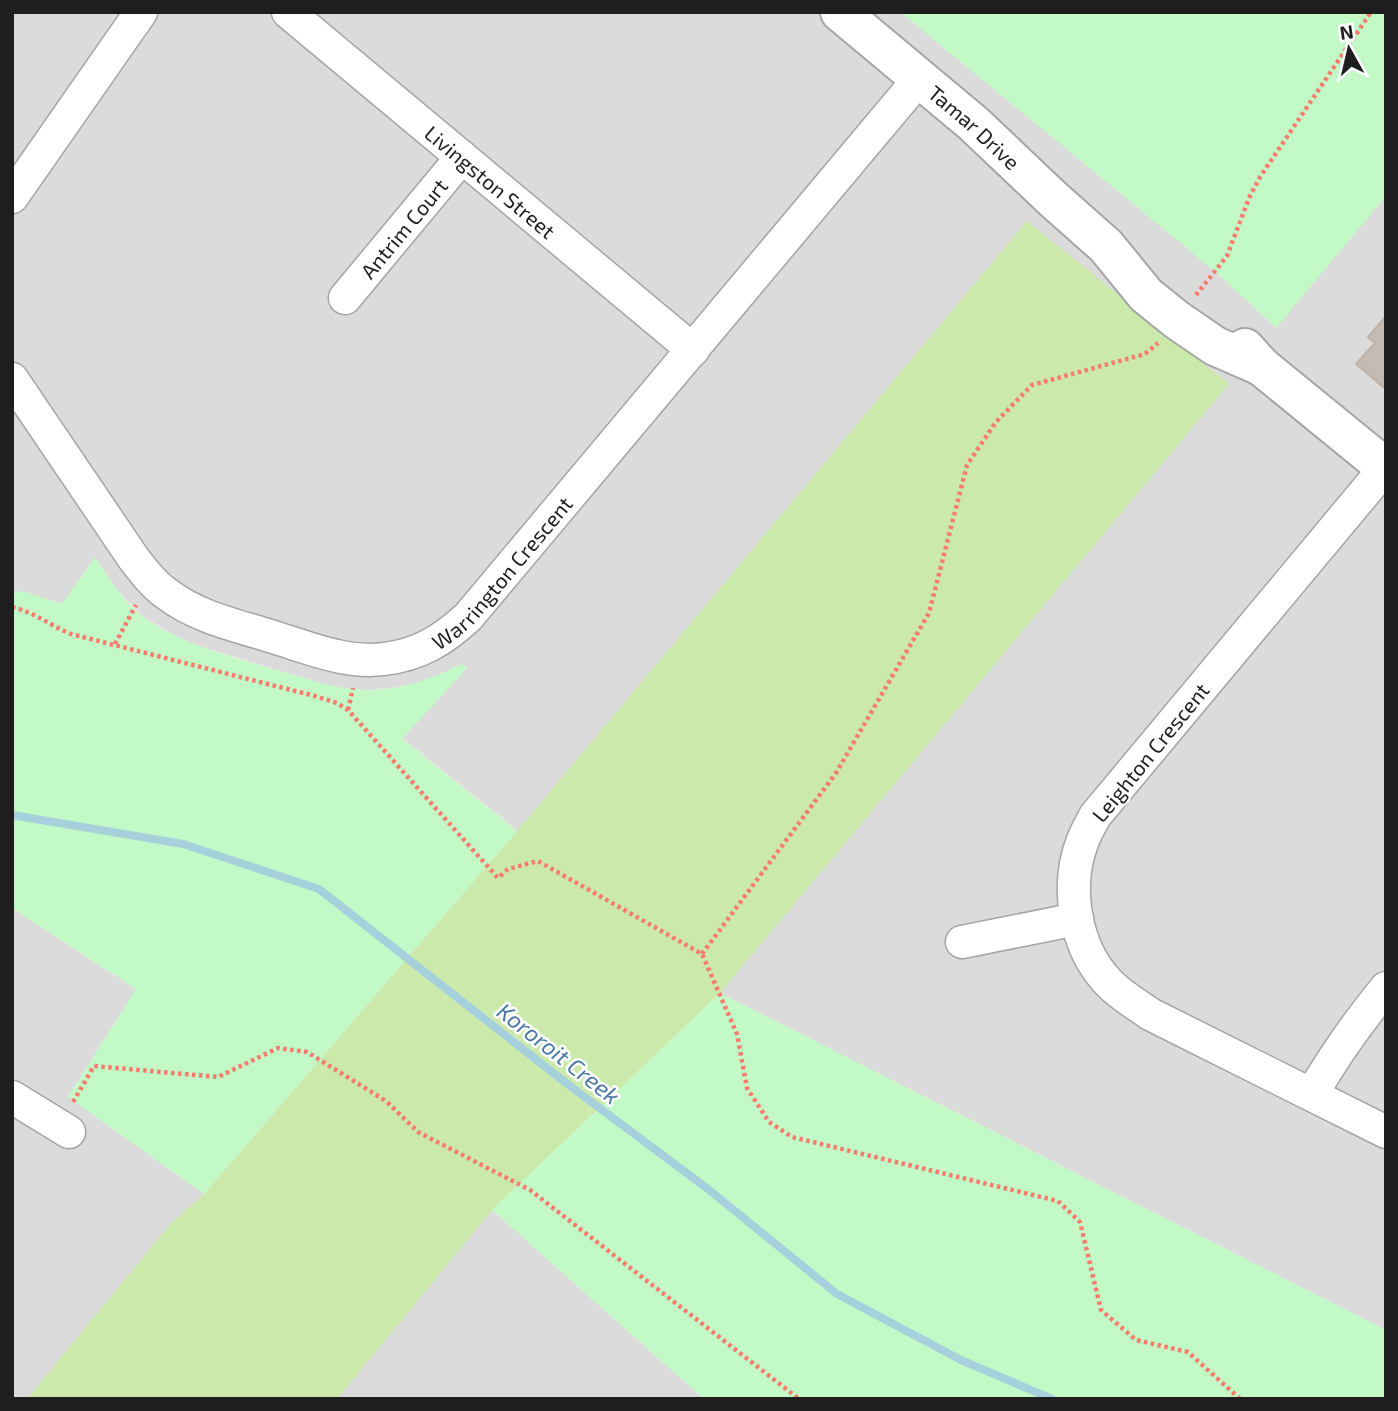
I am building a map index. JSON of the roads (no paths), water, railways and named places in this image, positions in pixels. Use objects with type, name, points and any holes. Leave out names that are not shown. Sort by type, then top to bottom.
[{"type":"street","points":[[12,197],[141,12]]},
{"type":"street","name":"Livingston Street","points":[[288,12],[693,350]]},
{"type":"street","name":"Tamar Drive","points":[[840,12],[974,124],[1106,246],[1158,274],[1185,310],[1225,327],[1261,366],[1386,468]]},
{"type":"street","name":"Warrington Crescent","points":[[12,379],[134,559],[167,594],[205,616],[325,653],[361,660],[408,654],[432,646],[468,617],[919,79]]},
{"type":"street","name":"Antrim Court","points":[[345,299],[462,157]]},
{"type":"street","name":"Leighton Crescent","points":[[1386,468],[1095,816],[1083,841],[1076,867],[1074,891],[1082,939],[1092,960],[1107,981],[1126,998],[1150,1014],[1386,1132]]},
{"type":"street","points":[[962,942],[1077,919]]},
{"type":"street","points":[[1312,1094],[1339,1048],[1386,988]]},
{"type":"street","points":[[12,1097],[69,1132]]},
{"type":"waterway","name":"Kororoit Creek","points":[[12,815],[183,844],[319,889],[566,1083],[708,1189],[837,1294],[961,1360],[1052,1399]]}]
